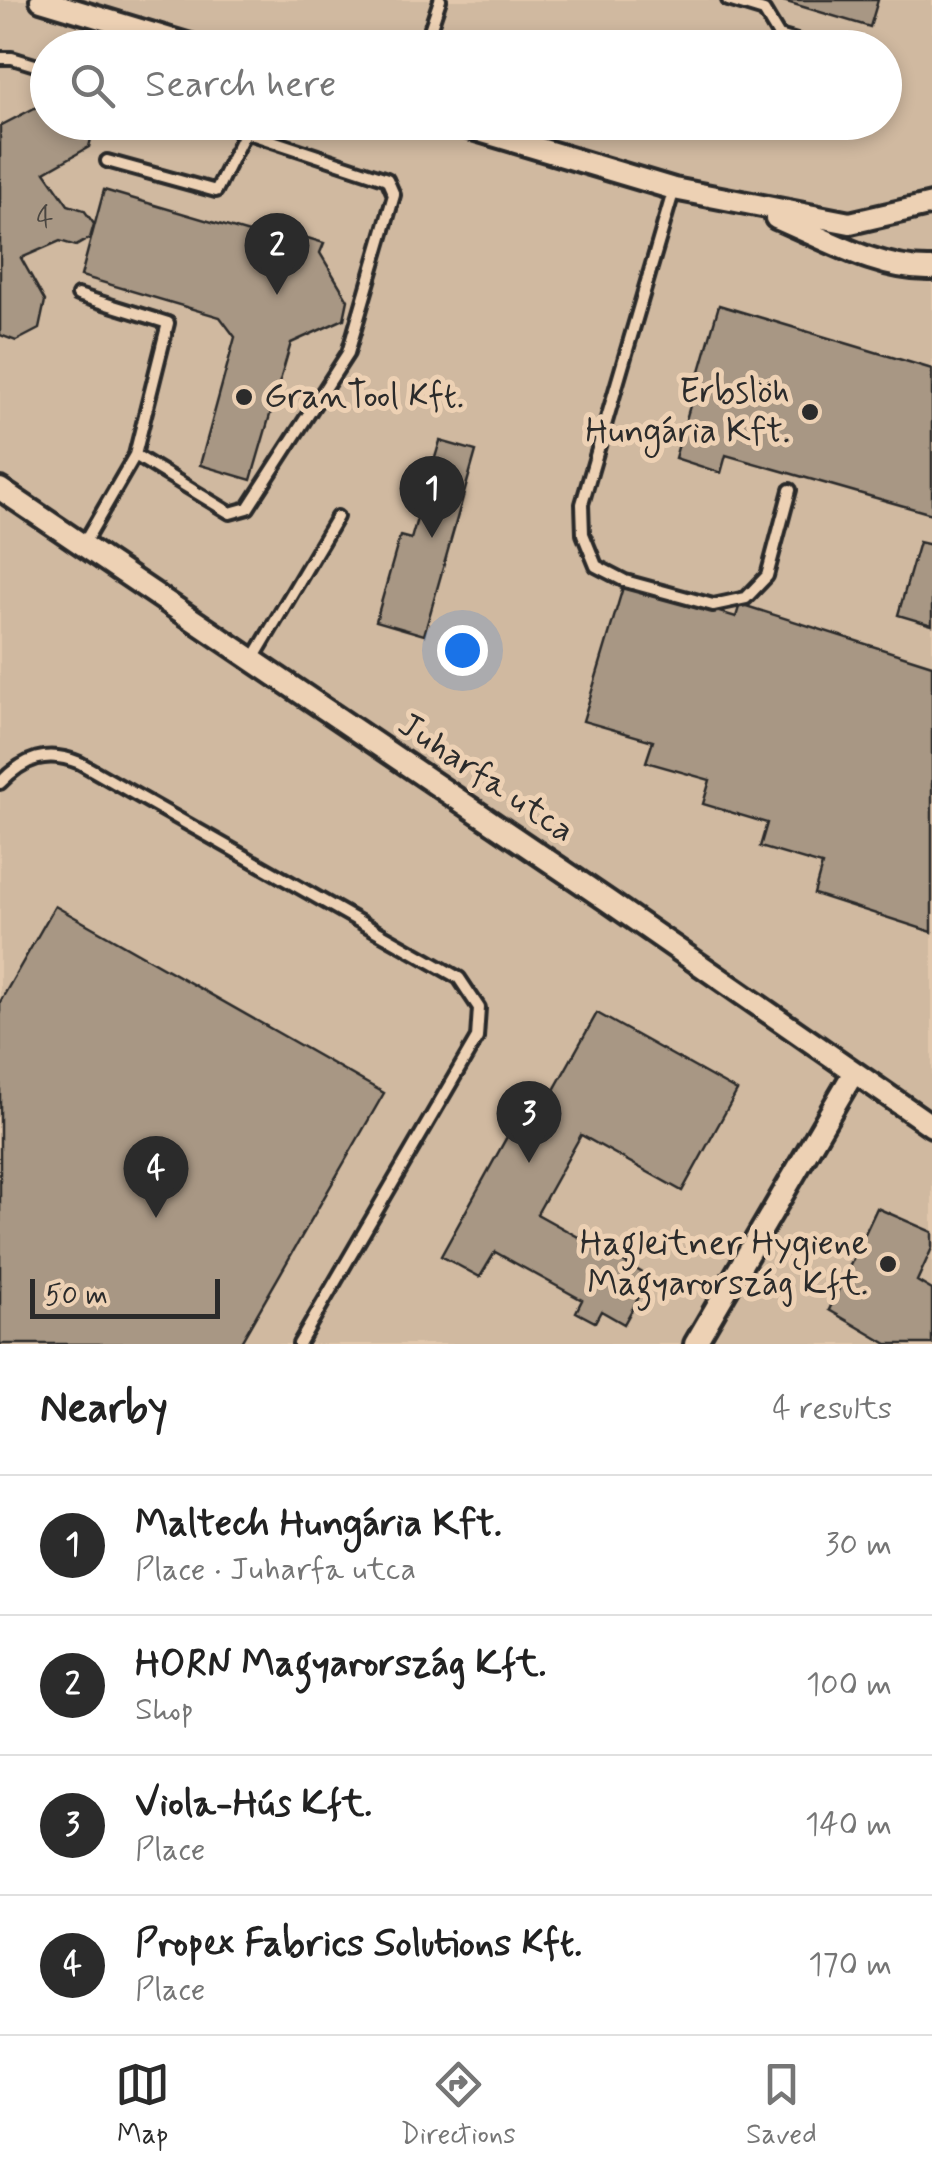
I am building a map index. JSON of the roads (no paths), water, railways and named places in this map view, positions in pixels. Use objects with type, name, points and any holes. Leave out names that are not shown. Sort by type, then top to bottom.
[{"type":"street","points":[[41,0],[140,30]]},
{"type":"street","points":[[509,140],[674,189],[850,222],[932,204]]},
{"type":"street","points":[[737,202],[871,258],[910,270],[932,269]]},
{"type":"street","name":"Juharfa utca","points":[[0,490],[253,659],[932,1126]]},
{"type":"street","points":[[695,1344],[854,1072]]},
{"type":"lane","points":[[430,30],[440,0]]},
{"type":"lane","points":[[728,0],[764,11],[775,30]]},
{"type":"lane","points":[[0,58],[30,64]]},
{"type":"lane","points":[[107,161],[216,191],[242,140]]},
{"type":"lane","points":[[135,456],[230,513],[248,508],[348,353],[394,195],[387,179],[281,140]]},
{"type":"lane","points":[[674,189],[582,504],[583,534],[596,566],[625,581],[713,605],[746,598],[767,576],[790,490]]},
{"type":"lane","points":[[78,296],[168,323],[135,456],[83,545]]},
{"type":"lane","points":[[253,659],[337,517]]},
{"type":"lane","points":[[0,783],[22,763],[44,755],[61,755],[458,978],[479,1008],[477,1038],[299,1344]]},
{"type":"place","name":"HORN Magyarország Kft.","points":[[277,295]]},
{"type":"place","name":"GranTool Kft.","points":[[244,397]]},
{"type":"place","name":"Erbslöh Hungária Kft.","points":[[810,412]]},
{"type":"place","name":"Maltech Hungária Kft.","points":[[432,538]]},
{"type":"place","name":"Viola-Hús Kft.","points":[[529,1163]]},
{"type":"place","name":"Propex Fabrics Solutions Kft.","points":[[156,1218]]},
{"type":"place","name":"Hagleitner Hygiene Magyarország Kft.","points":[[888,1264]]}]
